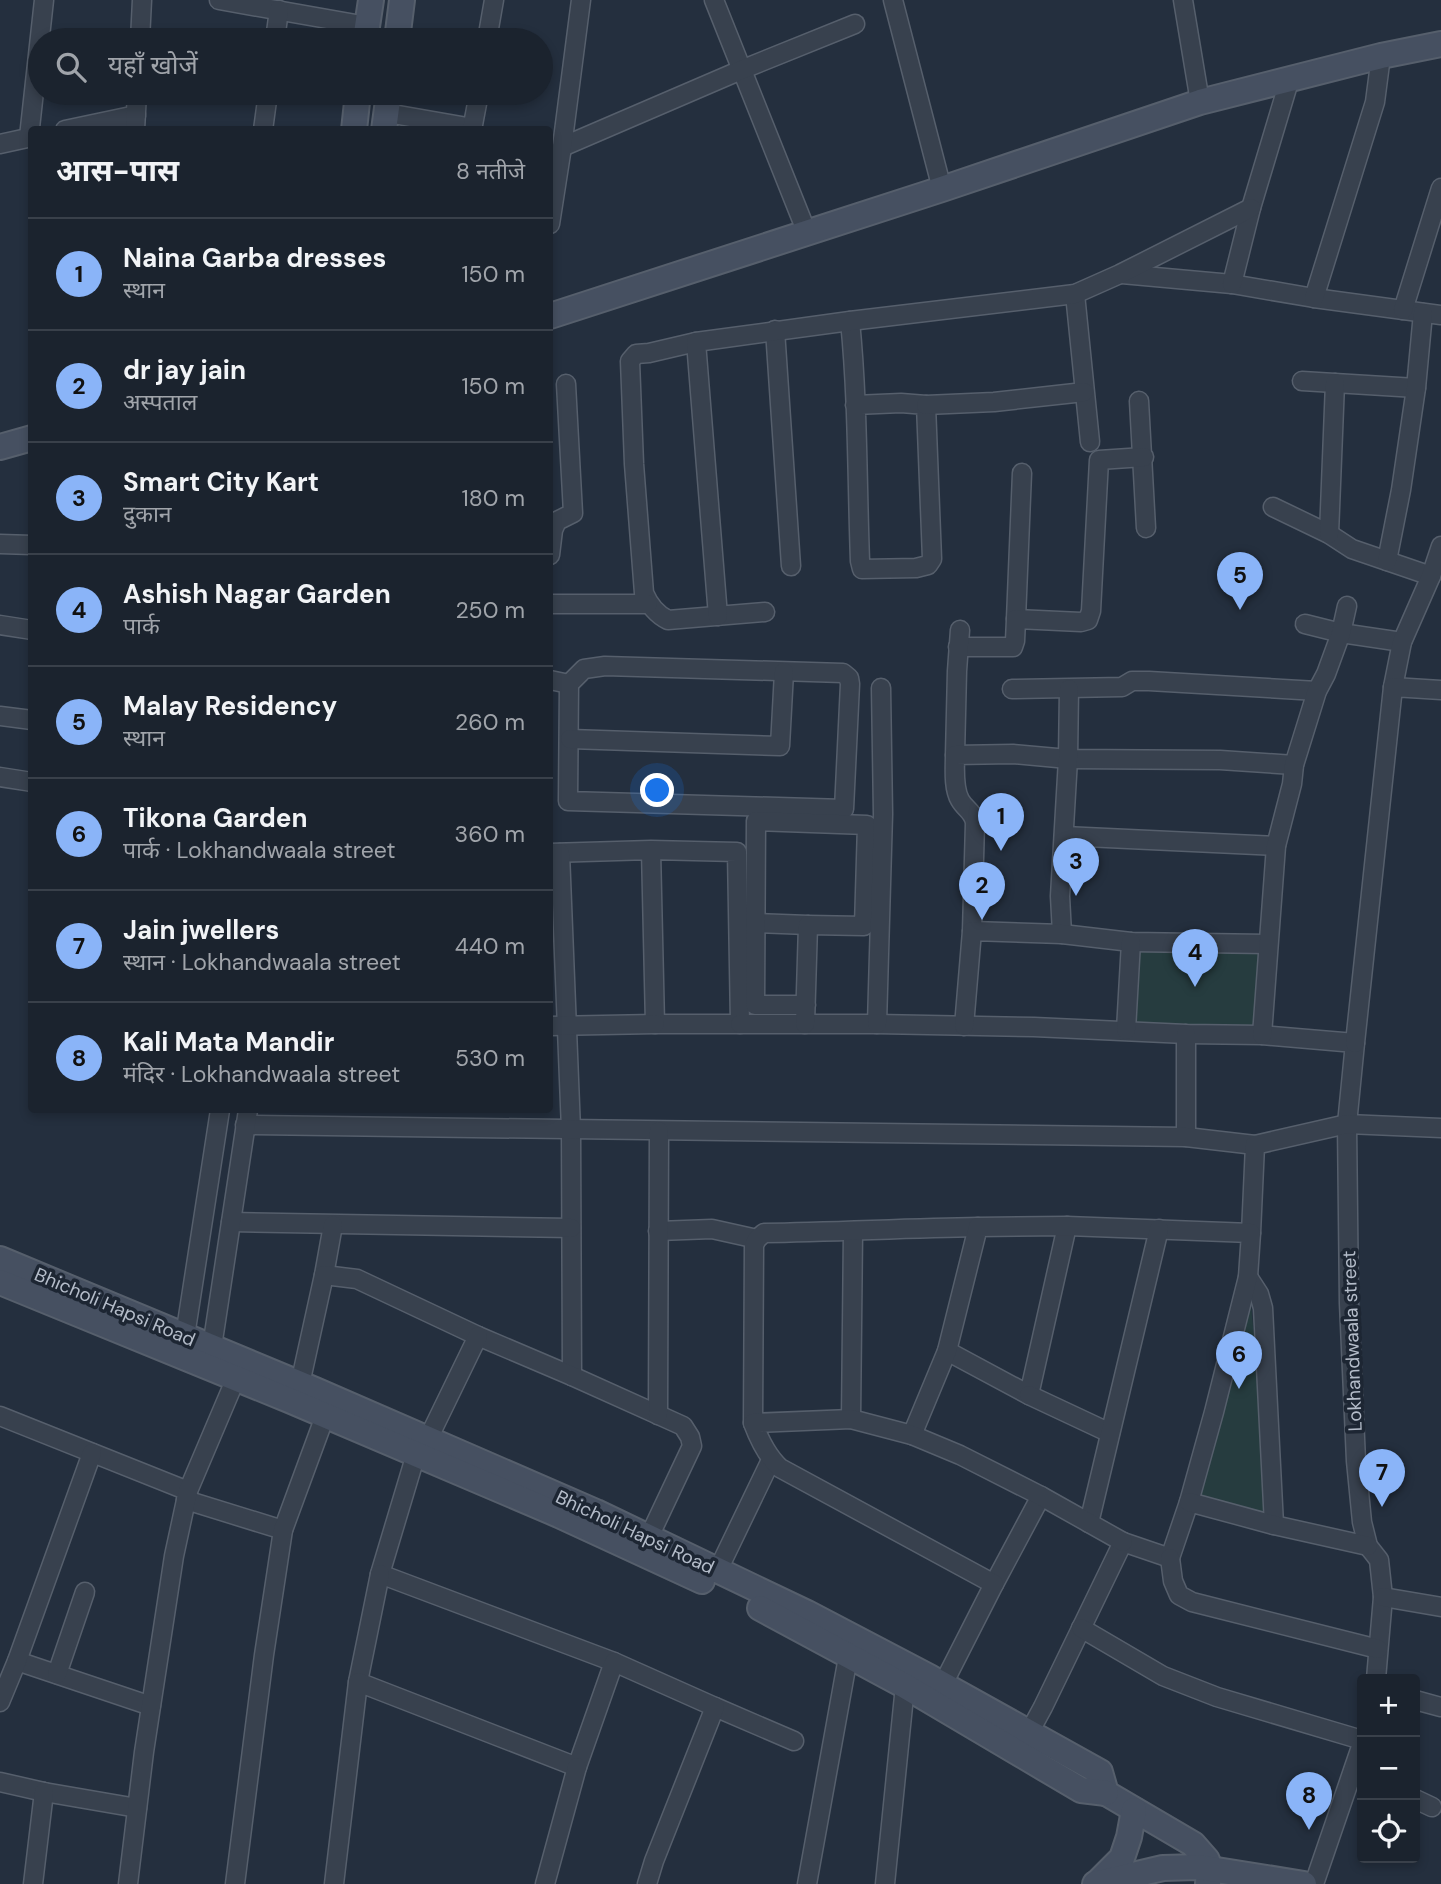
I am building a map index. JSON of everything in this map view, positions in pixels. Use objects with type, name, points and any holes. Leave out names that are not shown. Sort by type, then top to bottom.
[{"type":"street","points":[[41,28],[44,0]]},
{"type":"street","points":[[141,28],[142,0]]},
{"type":"street","points":[[219,0],[279,10],[347,28]]},
{"type":"street","points":[[367,28],[371,0]]},
{"type":"street","points":[[398,28],[402,0]]},
{"type":"street","points":[[489,28],[494,0]]},
{"type":"street","points":[[553,205],[581,0]]},
{"type":"street","points":[[714,0],[807,233]]},
{"type":"street","points":[[892,0],[942,189]]},
{"type":"street","points":[[1183,0],[1200,102]]},
{"type":"street","points":[[277,28],[279,10]]},
{"type":"street","points":[[562,147],[855,24]]},
{"type":"street","points":[[553,315],[1200,102],[1381,56],[1441,44]]},
{"type":"street","points":[[1314,298],[1375,103],[1381,56]]},
{"type":"street","points":[[1232,284],[1251,208],[1290,78]]},
{"type":"street","points":[[31,126],[33,105]]},
{"type":"street","points":[[264,126],[266,105]]},
{"type":"street","points":[[354,126],[357,105]]},
{"type":"street","points":[[472,126],[476,105]]},
{"type":"street","points":[[387,112],[457,126]]},
{"type":"street","points":[[100,126],[136,122]]},
{"type":"street","points":[[0,144],[28,137]]},
{"type":"street","points":[[1403,310],[1441,188]]},
{"type":"street","points":[[765,612],[668,620],[659,616],[648,604],[644,593],[634,464],[630,361],[636,354],[775,330],[1075,294],[1121,274],[1251,208]]},
{"type":"street","points":[[1121,274],[1232,284],[1432,314],[1416,388],[1387,561]]},
{"type":"street","points":[[1075,294],[1090,442]]},
{"type":"street","points":[[850,320],[855,368],[862,569],[916,568],[928,565],[932,559],[926,405]]},
{"type":"street","points":[[775,330],[791,566]]},
{"type":"street","points":[[696,342],[718,616]]},
{"type":"street","points":[[1302,381],[1416,388]]},
{"type":"street","points":[[1329,534],[1335,383]]},
{"type":"street","points":[[553,530],[556,521],[573,513],[566,384]]},
{"type":"street","points":[[855,405],[994,402],[1084,392]]},
{"type":"street","points":[[1139,401],[1146,528]]},
{"type":"street","points":[[0,447],[28,439]]},
{"type":"street","points":[[1016,618],[1081,622],[1088,620],[1091,611],[1099,460],[1144,457]]},
{"type":"street","points":[[964,1026],[972,931],[975,816],[959,800],[956,778],[959,639],[1013,647],[1022,473]]},
{"type":"street","points":[[1273,508],[1329,534],[1352,549],[1431,576]]},
{"type":"street","points":[[0,544],[28,545]]},
{"type":"street","name":"Lokhandwaala street","points":[[1376,1674],[1383,1597],[1379,1560],[1368,1546],[1362,1522],[1356,1461],[1349,1303],[1347,1124],[1393,687],[1402,642],[1441,546]]},
{"type":"street","points":[[553,604],[648,604]]},
{"type":"street","points":[[1262,1035],[1276,846],[1292,784],[1294,765],[1347,606]]},
{"type":"street","points":[[1305,624],[1340,633],[1402,642]]},
{"type":"street","points":[[0,625],[28,629]]},
{"type":"street","points":[[605,666],[844,673],[850,684],[844,809],[568,801],[569,684],[584,670],[605,666]]},
{"type":"street","points":[[570,739],[780,746],[784,671]]},
{"type":"street","points":[[553,681],[569,684]]},
{"type":"street","points":[[1012,689],[1122,687],[1132,681],[1149,681],[1317,691]]},
{"type":"street","points":[[1393,687],[1441,691]]},
{"type":"street","points":[[877,1024],[883,814],[881,688]]},
{"type":"street","points":[[1062,934],[1060,896],[1069,689]]},
{"type":"street","points":[[0,716],[28,720]]},
{"type":"street","points":[[955,755],[1220,760],[1294,765]]},
{"type":"street","points":[[0,777],[28,781]]},
{"type":"street","points":[[755,923],[864,926],[867,825],[756,821],[755,923],[755,1005],[806,1005]]},
{"type":"street","points":[[1064,836],[1276,846]]},
{"type":"street","points":[[651,850],[655,1024]]},
{"type":"street","points":[[572,1376],[571,1130],[558,1026],[555,853],[651,850],[737,852],[740,1024]]},
{"type":"street","points":[[805,1024],[808,925]]},
{"type":"street","points":[[972,931],[1062,934],[1131,942],[1268,944]]},
{"type":"street","points":[[1126,1030],[1131,942]]},
{"type":"street","points":[[558,1026],[877,1024],[1262,1035],[1355,1043]]},
{"type":"street","points":[[1186,1034],[1186,1138]]},
{"type":"street","points":[[185,1336],[220,1113]]},
{"type":"street","points":[[212,1347],[246,1117],[349,1118],[571,1130],[1186,1138],[1255,1145],[1347,1124],[1441,1128]]},
{"type":"street","points":[[658,1415],[659,1131]]},
{"type":"street","points":[[1255,1145],[1248,1277],[1189,1502],[1170,1558],[1173,1581],[1179,1595],[1192,1602],[1378,1649]]},
{"type":"street","points":[[231,1222],[571,1228]]},
{"type":"street","points":[[300,1384],[333,1225]]},
{"type":"street","points":[[994,1584],[780,1468],[771,1460],[753,1423],[754,1245],[757,1239],[764,1233],[978,1227],[1067,1226],[1251,1233]]},
{"type":"street","points":[[1029,1395],[1067,1226]]},
{"type":"street","points":[[912,1435],[947,1351],[978,1227]]},
{"type":"street","points":[[659,1231],[712,1229],[757,1239]]},
{"type":"street","points":[[1089,1524],[1159,1229]]},
{"type":"street","points":[[851,1419],[853,1232]]},
{"type":"street","name":"Bhicholi Hapsi Road","points":[[0,1259],[300,1384],[422,1447],[596,1512],[718,1570],[938,1694]]},
{"type":"street","points":[[324,1275],[357,1279],[478,1336],[683,1426],[692,1446],[649,1537]]},
{"type":"street","points":[[1248,1277],[1264,1308],[1274,1525]]},
{"type":"street","points":[[0,1282],[325,1416],[422,1447],[559,1515],[769,1612],[850,1646],[905,1686],[938,1694],[1023,1743],[1081,1790],[1106,1793],[1194,1844],[1206,1860],[1209,1876]]},
{"type":"street","points":[[334,1884],[358,1682],[380,1574],[422,1447],[478,1336]]},
{"type":"street","points":[[947,1351],[1029,1395],[1110,1433]]},
{"type":"street","points":[[128,1884],[174,1556],[187,1496],[236,1378]]},
{"type":"street","points":[[0,1416],[92,1453],[187,1496],[283,1530]]},
{"type":"street","points":[[234,1884],[283,1530],[325,1416]]},
{"type":"street","points":[[753,1423],[851,1419],[912,1435],[960,1455],[1041,1496],[1123,1542],[1170,1558]]},
{"type":"street","points":[[0,1702],[92,1453]]},
{"type":"street","points":[[718,1570],[771,1460]]},
{"type":"street","points":[[938,1694],[1041,1496]]},
{"type":"street","points":[[1189,1502],[1368,1546]]},
{"type":"street","points":[[1023,1743],[1123,1542]]},
{"type":"street","points":[[380,1574],[614,1662],[794,1741]]},
{"type":"street","points":[[57,1674],[85,1592]]},
{"type":"street","points":[[1383,1597],[1441,1607]]},
{"type":"street","points":[[1081,1628],[1163,1676],[1217,1697],[1357,1740]]},
{"type":"street","points":[[807,1884],[850,1646]]},
{"type":"street","points":[[17,1661],[151,1706]]},
{"type":"street","points":[[545,1884],[577,1767],[614,1662]]},
{"type":"street","points":[[358,1682],[577,1767]]},
{"type":"street","points":[[885,1884],[905,1686]]},
{"type":"street","points":[[1420,1701],[1441,1707]]},
{"type":"street","points":[[647,1884],[715,1707]]},
{"type":"street","points":[[1314,1884],[1357,1776]]},
{"type":"street","points":[[0,1782],[137,1808]]},
{"type":"street","points":[[33,1884],[44,1792]]},
{"type":"street","points":[[1417,1800],[1432,1807]]},
{"type":"street","points":[[1096,1884],[1122,1858],[1134,1810]]},
{"type":"street","points":[[1096,1884],[1163,1868],[1198,1867],[1209,1876],[1304,1884]]},
{"type":"green space","points":[[1131,942],[1268,944],[1255,1035],[1126,1030]]},
{"type":"green space","points":[[1248,1277],[1273,1519],[1189,1502]]},
{"type":"place","name":"Malay Residency","points":[[1240,610]]},
{"type":"place","name":"Naina Garba dresses","points":[[1001,851]]},
{"type":"place","name":"Smart City Kart","points":[[1076,896]]},
{"type":"place","name":"dr jay jain","points":[[982,920]]},
{"type":"place","name":"Ashish Nagar Garden","points":[[1195,987]]},
{"type":"place","name":"Tikona Garden","points":[[1239,1389]]},
{"type":"place","name":"Jain jwellers","points":[[1382,1507]]},
{"type":"place","name":"Kali Mata Mandir","points":[[1309,1830]]}]
